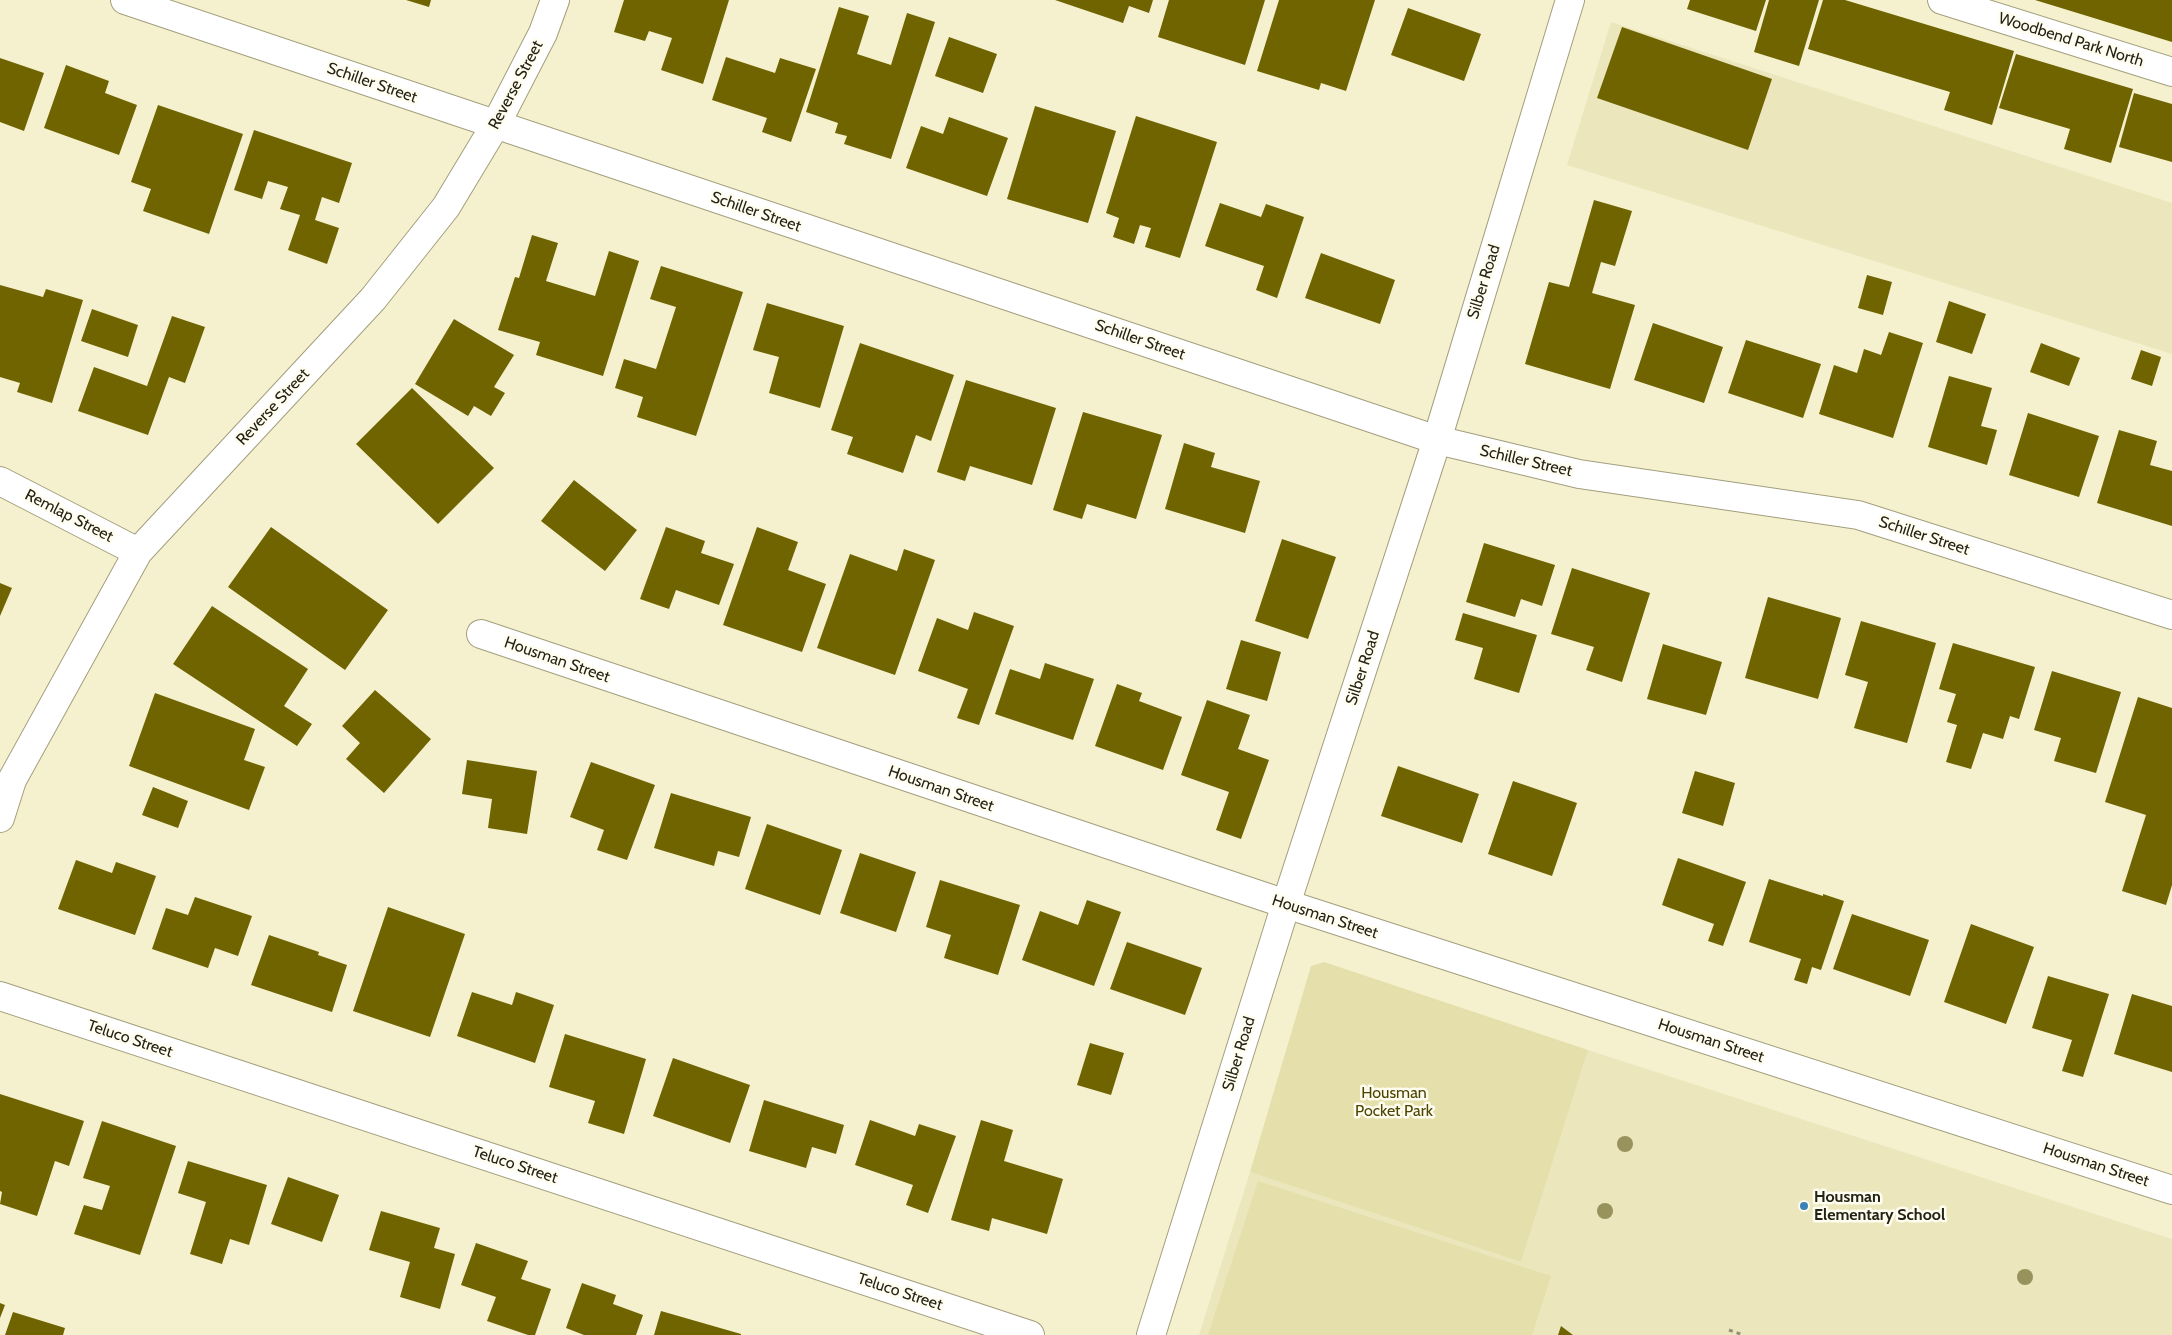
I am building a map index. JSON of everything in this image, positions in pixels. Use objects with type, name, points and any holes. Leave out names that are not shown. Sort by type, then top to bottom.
[{"type":"street","name":"Schiller Street","points":[[125,0],[1437,440],[1578,474],[1858,515],[2172,615]]},
{"type":"street","name":"Reverse Street","points":[[0,818],[12,780],[138,552],[374,299],[446,207],[496,124],[543,33],[555,0]]},
{"type":"street","name":"Silber Road","points":[[1151,1335],[1286,904],[1437,440],[1570,0]]},
{"type":"street","name":"Woodbend Park North","points":[[1942,0],[2172,72]]},
{"type":"street","name":"Remlap Street","points":[[0,481],[138,552]]},
{"type":"street","name":"Housman Street","points":[[481,634],[1286,904],[2172,1190]]},
{"type":"street","name":"Teluco Street","points":[[0,996],[1030,1335]]},
{"type":"path","points":[[1729,1330],[1743,1335]]},
{"type":"shaded area","points":[[1611,22],[2172,203],[2172,354],[1567,165]]},
{"type":"shaded area","name":"Housman Elementary School","points":[[1588,1050],[2172,1239],[2172,1335],[1199,1335],[1250,1172],[1521,1262]]},
{"type":"green space","name":"Housman Pocket Park","points":[[1324,962],[1588,1050],[1521,1262],[1250,1172],[1311,966]]},
{"type":"green space","points":[[1258,1181],[1551,1276],[1532,1335],[1208,1335]]},
{"type":"building","points":[[406,0],[431,0],[429,7]]},
{"type":"building","points":[[624,0],[729,0],[703,84],[661,70],[672,38],[649,31],[645,41],[614,32]]},
{"type":"building","points":[[1055,0],[1153,0],[1149,13],[1129,6],[1123,23]]},
{"type":"building","points":[[1169,0],[1265,0],[1245,65],[1158,37]]},
{"type":"building","points":[[1279,0],[1375,0],[1346,91],[1321,83],[1319,90],[1257,71]]},
{"type":"building","points":[[1690,0],[1766,0],[1756,31],[1687,9]]},
{"type":"building","points":[[1769,0],[1819,0],[1799,66],[1754,52]]},
{"type":"building","points":[[1823,0],[1845,0],[2014,51],[1992,125],[1944,110],[1950,92],[1808,49]]},
{"type":"building","points":[[2035,0],[2172,0],[2172,42]]},
{"type":"building","points":[[839,7],[869,16],[857,54],[891,65],[907,13],[935,22],[891,159],[844,144],[847,136],[835,133],[838,123],[806,112]]},
{"type":"building","points":[[1408,8],[1481,34],[1464,81],[1391,55]]},
{"type":"building","points":[[1622,27],[1772,79],[1748,150],[1597,98]]},
{"type":"building","points":[[949,37],[997,54],[983,93],[935,76]]},
{"type":"building","points":[[2016,54],[2133,89],[2111,163],[2064,149],[2070,129],[1999,108]]},
{"type":"building","points":[[726,57],[775,73],[780,58],[816,69],[791,142],[762,132],[767,118],[712,100]]},
{"type":"building","points":[[0,58],[44,73],[24,131],[0,122]]},
{"type":"building","points":[[66,65],[109,81],[105,93],[137,105],[119,155],[44,128]]},
{"type":"building","points":[[2134,93],[2172,104],[2172,162],[2119,147]]},
{"type":"building","points":[[158,105],[243,134],[209,234],[143,211],[151,189],[131,182]]},
{"type":"building","points":[[1035,106],[1116,131],[1088,223],[1007,199]]},
{"type":"building","points":[[1136,116],[1217,142],[1180,258],[1145,247],[1151,228],[1140,225],[1134,244],[1113,237],[1119,218],[1106,213]]},
{"type":"building","points":[[949,117],[1008,138],[987,196],[906,168],[921,126],[943,134]]},
{"type":"building","points":[[254,130],[352,163],[339,203],[322,197],[315,220],[339,228],[327,264],[288,250],[300,215],[280,209],[288,187],[268,181],[262,199],[234,190]]},
{"type":"building","points":[[1594,200],[1632,211],[1615,266],[1601,262],[1592,293],[1635,305],[1610,389],[1525,364],[1549,282],[1569,287]]},
{"type":"building","points":[[1220,203],[1261,217],[1266,204],[1304,217],[1277,298],[1256,290],[1264,266],[1205,246]]},
{"type":"building","points":[[532,235],[558,243],[546,281],[595,296],[609,251],[639,261],[603,376],[536,355],[540,342],[498,330],[515,277],[519,278]]},
{"type":"building","points":[[1321,253],[1395,280],[1380,324],[1305,298]]},
{"type":"building","points":[[661,266],[743,292],[696,436],[637,417],[643,397],[615,388],[624,359],[656,369],[676,307],[650,299]]},
{"type":"building","points":[[1867,275],[1892,282],[1883,315],[1858,308]]},
{"type":"building","points":[[0,285],[43,297],[46,289],[83,300],[52,403],[17,392],[20,383],[0,377]]},
{"type":"building","points":[[1949,301],[1986,314],[1972,354],[1936,342]]},
{"type":"building","points":[[767,303],[844,326],[820,408],[769,393],[779,357],[753,350]]},
{"type":"building","points":[[92,309],[138,325],[128,357],[81,341]]},
{"type":"building","points":[[172,316],[205,327],[185,383],[169,377],[148,435],[78,411],[94,367],[147,386]]},
{"type":"building","points":[[454,319],[514,355],[494,387],[505,393],[491,416],[474,406],[468,416],[415,384]]},
{"type":"building","points":[[1653,323],[1723,347],[1704,403],[1634,380]]},
{"type":"building","points":[[1889,332],[1923,343],[1893,438],[1819,414],[1834,365],[1857,373],[1864,349],[1881,355]]},
{"type":"building","points":[[1746,340],[1821,364],[1803,418],[1728,393]]},
{"type":"building","points":[[860,343],[954,375],[931,441],[916,435],[903,473],[847,454],[853,437],[831,430]]},
{"type":"building","points":[[2041,343],[2080,358],[2069,386],[2030,372]]},
{"type":"building","points":[[2141,350],[2161,357],[2152,386],[2131,379]]},
{"type":"building","points":[[1949,376],[1992,388],[1981,426],[1997,430],[1987,465],[1928,447]]},
{"type":"building","points":[[966,380],[1056,408],[1032,485],[970,466],[965,481],[937,472]]},
{"type":"building","points":[[412,388],[494,468],[438,524],[356,444]]},
{"type":"building","points":[[1083,412],[1162,435],[1136,519],[1087,504],[1082,519],[1053,510]]},
{"type":"building","points":[[2028,413],[2099,436],[2079,497],[2009,475]]},
{"type":"building","points":[[2119,430],[2157,441],[2150,465],[2172,471],[2172,526],[2097,503]]},
{"type":"building","points":[[1184,443],[1215,453],[1211,467],[1260,481],[1245,533],[1165,509]]},
{"type":"building","points":[[574,480],[637,530],[605,571],[541,521]]},
{"type":"building","points":[[271,527],[388,610],[345,670],[228,587]]},
{"type":"building","points":[[666,527],[705,541],[701,553],[734,564],[719,605],[676,590],[669,609],[640,599]]},
{"type":"building","points":[[757,527],[798,542],[788,570],[826,584],[802,652],[723,625]]},
{"type":"building","points":[[1282,539],[1336,557],[1308,639],[1255,621]]},
{"type":"building","points":[[1484,543],[1555,565],[1542,606],[1521,599],[1515,617],[1466,602]]},
{"type":"building","points":[[904,549],[935,560],[895,675],[817,648],[850,554],[897,571]]},
{"type":"building","points":[[1572,568],[1650,593],[1622,682],[1586,670],[1594,647],[1551,634]]},
{"type":"building","points":[[0,583],[12,588],[0,616]]},
{"type":"building","points":[[1768,597],[1841,618],[1818,699],[1745,678]]},
{"type":"building","points":[[212,606],[308,669],[284,706],[312,724],[297,746],[173,664]]},
{"type":"building","points":[[974,612],[1014,626],[979,725],[957,718],[968,689],[918,671],[937,618],[968,630]]},
{"type":"building","points":[[1463,613],[1537,635],[1519,693],[1474,679],[1483,648],[1455,640]]},
{"type":"building","points":[[1861,621],[1936,643],[1907,743],[1854,728],[1868,682],[1845,675]]},
{"type":"building","points":[[1241,640],[1281,652],[1267,701],[1226,689]]},
{"type":"building","points":[[1953,643],[2035,667],[2019,719],[2010,716],[2003,739],[1983,733],[1971,769],[1946,762],[1957,725],[1947,722],[1956,694],[1939,689]]},
{"type":"building","points":[[1663,644],[1722,662],[1706,715],[1647,699]]},
{"type":"building","points":[[1045,663],[1094,679],[1073,740],[995,714],[1010,669],[1040,679]]},
{"type":"building","points":[[2052,671],[2121,692],[2096,773],[2054,761],[2061,738],[2034,730]]},
{"type":"building","points":[[1117,684],[1142,693],[1139,701],[1182,717],[1163,770],[1095,746]]},
{"type":"building","points":[[375,690],[431,739],[384,793],[346,759],[360,743],[342,726]]},
{"type":"building","points":[[155,693],[255,729],[244,760],[265,767],[249,810],[129,766]]},
{"type":"building","points":[[2138,697],[2172,708],[2172,885],[2166,905],[2122,891],[2146,815],[2105,802]]},
{"type":"building","points":[[1207,700],[1250,715],[1238,749],[1269,760],[1241,839],[1216,830],[1229,792],[1181,775]]},
{"type":"building","points":[[467,760],[537,771],[527,834],[488,828],[492,799],[462,794]]},
{"type":"building","points":[[591,762],[655,785],[627,860],[597,850],[604,830],[570,817]]},
{"type":"building","points":[[1398,766],[1479,794],[1462,843],[1381,816]]},
{"type":"building","points":[[1695,771],[1735,783],[1723,826],[1682,813]]},
{"type":"building","points":[[1513,781],[1577,803],[1552,876],[1488,854]]},
{"type":"building","points":[[153,787],[188,801],[178,828],[142,815]]},
{"type":"building","points":[[671,793],[751,817],[739,857],[718,851],[714,866],[654,848]]},
{"type":"building","points":[[767,824],[842,850],[820,915],[745,889]]},
{"type":"building","points":[[860,853],[916,872],[896,932],[840,913]]},
{"type":"building","points":[[1678,858],[1746,882],[1723,946],[1708,941],[1714,924],[1662,905]]},
{"type":"building","points":[[76,860],[112,873],[116,862],[156,876],[135,935],[58,909]]},
{"type":"building","points":[[1769,879],[1844,901],[1821,970],[1812,967],[1807,984],[1794,980],[1801,959],[1749,942]]},
{"type":"building","points":[[940,880],[1020,905],[998,975],[944,958],[951,935],[926,927]]},
{"type":"building","points":[[195,897],[252,916],[238,956],[215,948],[208,968],[152,949],[166,908],[188,915]]},
{"type":"building","points":[[1087,900],[1121,912],[1094,986],[1022,960],[1040,911],[1078,925]]},
{"type":"building","points":[[388,907],[465,934],[430,1037],[353,1011]]},
{"type":"building","points":[[1852,914],[1929,940],[1910,996],[1833,969]]},
{"type":"building","points":[[1971,924],[2034,947],[2006,1024],[1944,1002]]},
{"type":"building","points":[[269,935],[319,952],[318,955],[347,965],[332,1012],[251,985]]},
{"type":"building","points":[[1127,942],[1202,968],[1185,1015],[1110,989]]},
{"type":"building","points":[[2048,976],[2109,994],[2083,1077],[2062,1071],[2072,1040],[2032,1028]]},
{"type":"building","points":[[472,992],[512,1005],[516,992],[554,1005],[535,1063],[457,1036]]},
{"type":"building","points":[[2132,994],[2172,1006],[2172,1072],[2114,1054]]},
{"type":"building","points":[[565,1034],[646,1059],[624,1134],[588,1123],[595,1101],[549,1087]]},
{"type":"building","points":[[1090,1043],[1124,1053],[1111,1095],[1077,1085]]},
{"type":"building","points":[[673,1058],[750,1085],[730,1143],[653,1116]]},
{"type":"building","points":[[0,1094],[84,1121],[69,1166],[55,1161],[37,1216],[0,1204],[2,1192],[0,1191]]},
{"type":"building","points":[[764,1100],[844,1125],[836,1154],[812,1147],[806,1168],[749,1151]]},
{"type":"building","points":[[870,1120],[915,1136],[919,1124],[956,1136],[928,1213],[906,1205],[913,1185],[855,1165]]},
{"type":"building","points":[[981,1120],[1013,1130],[1004,1161],[1063,1179],[1047,1234],[992,1218],[989,1231],[951,1220]]},
{"type":"building","points":[[102,1121],[176,1146],[140,1255],[74,1234],[84,1205],[102,1210],[110,1186],[83,1178]]},
{"type":"building","points":[[188,1161],[267,1185],[249,1245],[230,1239],[222,1264],[190,1254],[206,1202],[178,1193]]},
{"type":"building","points":[[288,1177],[339,1195],[322,1242],[271,1224]]},
{"type":"building","points":[[381,1211],[440,1228],[434,1248],[455,1254],[440,1309],[400,1297],[410,1262],[369,1250]]},
{"type":"building","points":[[476,1243],[528,1261],[521,1279],[551,1289],[535,1335],[528,1335],[487,1321],[496,1297],[461,1285]]},
{"type":"building","points":[[582,1283],[616,1295],[613,1304],[643,1315],[636,1335],[584,1335],[566,1328]]},
{"type":"building","points":[[0,1303],[5,1305],[0,1318]]},
{"type":"building","points":[[661,1311],[741,1334],[741,1335],[654,1335]]},
{"type":"building","points":[[13,1312],[65,1328],[63,1335],[5,1335]]},
{"type":"building","points":[[1561,1326],[1573,1335],[1558,1335]]},
{"type":"place","name":"Housman Elementary School","points":[[1804,1206]]}]
